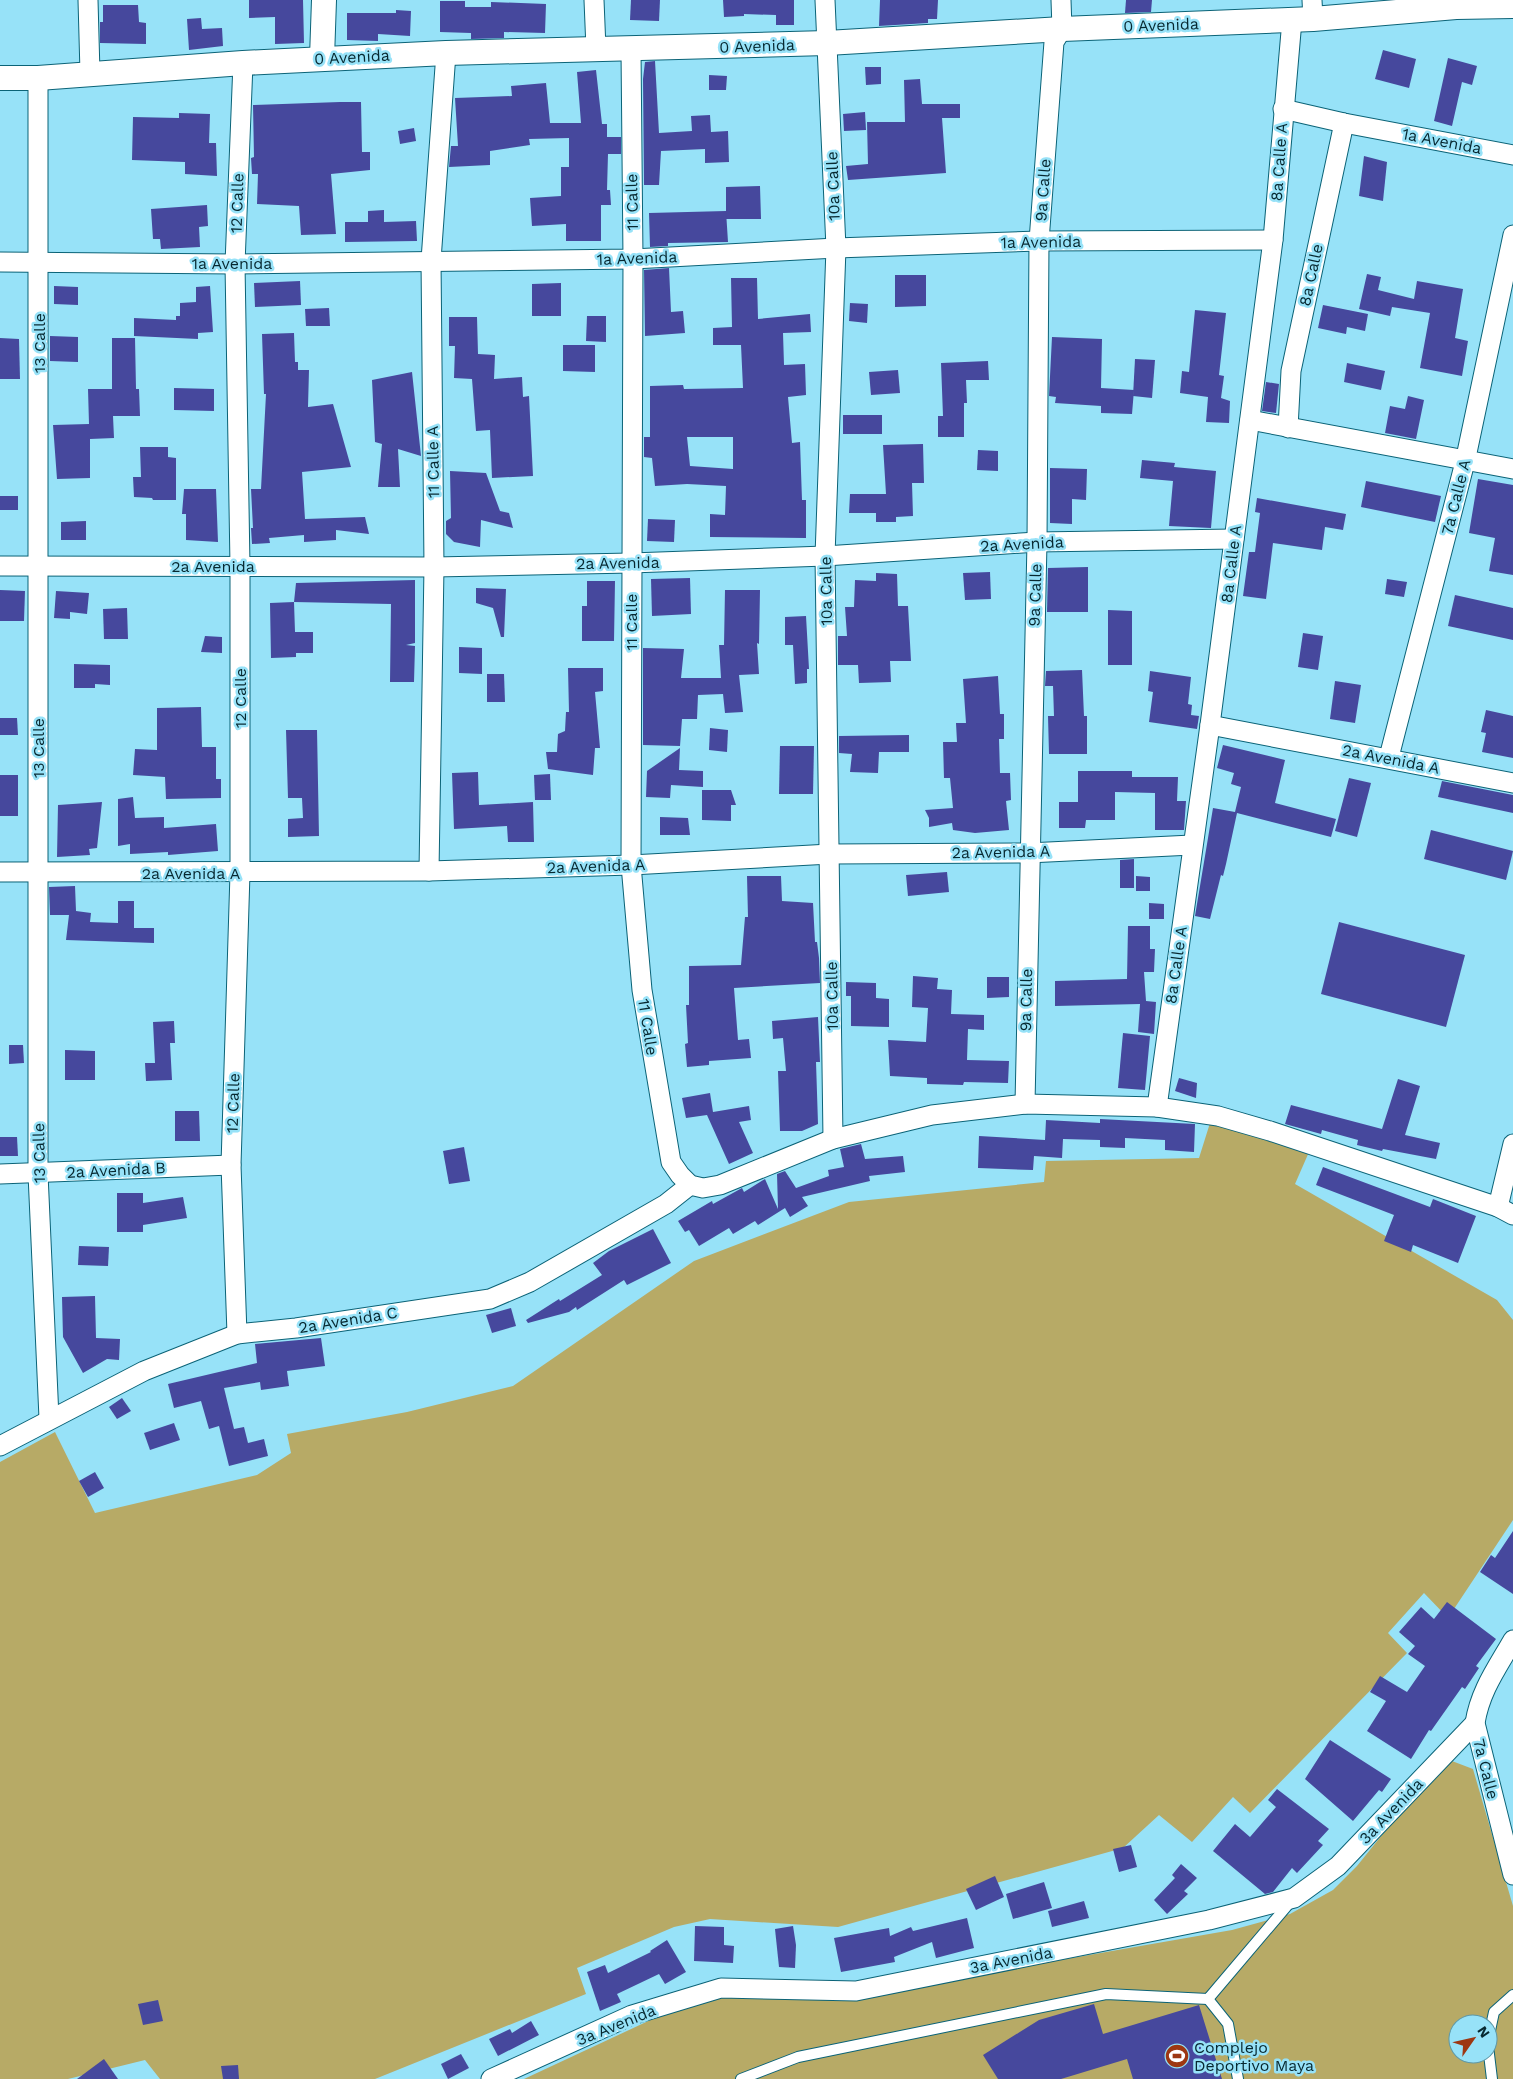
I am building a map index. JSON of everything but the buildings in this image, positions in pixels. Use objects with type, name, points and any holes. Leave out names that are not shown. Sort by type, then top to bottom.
[{"type":"street","points":[[88,0],[90,74]]},
{"type":"street","points":[[322,58],[324,0]]},
{"type":"street","points":[[594,0],[596,49]]},
{"type":"street","name":"10a Calle","points":[[825,0],[836,248],[825,556],[833,1139]]},
{"type":"street","points":[[1061,0],[1062,29]]},
{"type":"street","name":"0 Avenida","points":[[0,78],[38,78],[322,58],[446,53],[827,44],[1457,4],[1513,6]]},
{"type":"street","name":"8a Calle A","points":[[1157,1107],[1210,725],[1273,240],[1283,109],[1306,13]]},
{"type":"street","name":"9a Calle","points":[[1025,1104],[1028,853],[1037,542],[1039,241],[1054,42],[1062,29]]},
{"type":"street","name":"11 Calle","points":[[631,50],[633,259],[631,865],[642,990],[664,1128],[671,1162],[690,1185]]},
{"type":"street","name":"11 Calle A","points":[[429,871],[434,567],[431,260],[446,53]]},
{"type":"street","name":"12 Calle","points":[[237,1334],[231,1165],[240,873],[240,566],[234,264],[243,63]]},
{"type":"street","name":"13 Calle","points":[[38,78],[38,1174],[49,1418]]},
{"type":"street","name":"1a Avenida","points":[[1283,109],[1344,123],[1513,155]]},
{"type":"street","name":"8a Calle","points":[[1288,428],[1291,371],[1344,123]]},
{"type":"street","name":"7a Calle A","points":[[1389,758],[1466,462],[1513,235]]},
{"type":"street","name":"1a Avenida","points":[[0,262],[234,264],[431,260],[633,259],[836,248],[1039,241],[1273,240]]},
{"type":"street","points":[[1250,420],[1466,462],[1513,469]]},
{"type":"street","name":"2a Avenida","points":[[0,566],[434,567],[631,563],[825,556],[1037,542],[1234,539]]},
{"type":"street","name":"2a Avenida A","points":[[1210,725],[1513,783]]},
{"type":"street","name":"2a Avenida A","points":[[0,872],[240,873],[429,871],[631,865],[830,854],[1028,853],[1192,845]]},
{"type":"street","points":[[690,1185],[703,1188],[720,1185],[833,1139],[932,1116],[1025,1104],[1157,1107],[1218,1116],[1270,1131],[1505,1211],[1513,1144]]},
{"type":"street","name":"2a Avenida B","points":[[0,1174],[231,1165]]},
{"type":"street","name":"2a Avenida C","points":[[0,1446],[49,1418],[144,1371],[237,1334],[296,1328],[490,1298],[530,1282],[666,1204],[690,1185]]},
{"type":"street","name":"7a Calle","points":[[1513,1640],[1505,1665],[1478,1703],[1475,1723],[1513,1875]]},
{"type":"street","name":"3a Avenida","points":[[491,2079],[632,2015],[721,1988],[856,1990],[1210,1920],[1294,1898],[1338,1866],[1475,1723]]},
{"type":"lane","points":[[1208,1998],[1294,1898]]},
{"type":"lane","points":[[741,2079],[798,2058],[1106,1994],[1208,1998]]},
{"type":"lane","points":[[1494,2014],[1513,1995]]},
{"type":"lane","points":[[1208,1998],[1228,2024],[1238,2079]]},
{"type":"lane","points":[[1490,2064],[1492,2079]]},
{"type":"shaded area","points":[[1210,1123],[1309,1152],[1295,1184],[1497,1300],[1513,1320],[1513,1520],[1448,1618],[1424,1593],[1388,1633],[1407,1653],[1250,1813],[1233,1797],[1192,1842],[1159,1815],[1123,1848],[838,1927],[710,1919],[674,1927],[577,1968],[586,1994],[375,2079],[160,2079],[145,2060],[68,2079],[0,2079],[0,1462],[55,1432],[95,1513],[257,1475],[291,1453],[287,1434],[407,1412],[513,1386],[694,1261],[849,1202],[1044,1182],[1046,1161],[1199,1158]]},
{"type":"shaded area","points":[[1444,1758],[1473,1769],[1513,1906],[1513,2079],[524,2079],[674,2009],[734,1995],[929,1983],[1232,1930],[1290,1914],[1333,1890],[1357,1866]]},
{"type":"place","name":"Complejo Deportivo Maya","points":[[1177,2056]]}]
